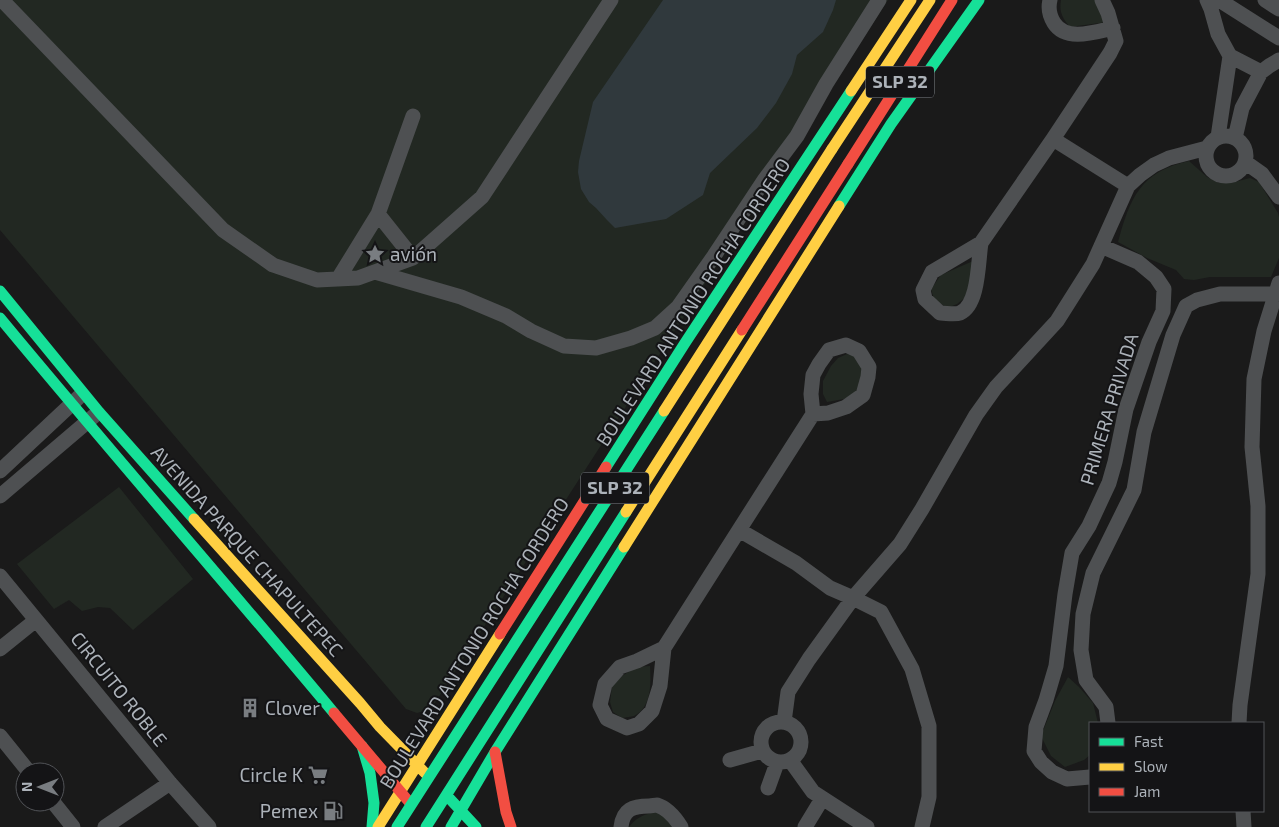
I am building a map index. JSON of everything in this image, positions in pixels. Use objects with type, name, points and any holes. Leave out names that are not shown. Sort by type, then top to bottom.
[{"type":"main road","name":"BOULEVARD ANTONIO ROCHA CORDERO","points":[[378,827],[685,343],[912,0]]},
{"type":"main road","name":"SLP 32","points":[[397,827],[832,149],[930,0]]},
{"type":"main road","name":"SLP 32","points":[[428,827],[952,0]]},
{"type":"main road","points":[[451,827],[495,752],[891,124],[979,0]]},
{"type":"main road","points":[[891,124],[922,47]]},
{"type":"main road","name":"AVENIDA PARQUE CHAPULTEPEC","points":[[0,291],[99,412],[380,727],[476,827]]},
{"type":"main road","name":"AVENIDA PARQUE CHAPULTEPEC","points":[[0,318],[87,423],[401,791],[428,827]]},
{"type":"main road","points":[[451,711],[449,724],[452,736],[461,746],[468,752],[482,754],[495,752]]},
{"type":"main road","points":[[362,746],[370,773],[374,802],[372,827]]},
{"type":"main road","points":[[495,752],[510,827]]},
{"type":"street","points":[[2,0],[223,230],[273,265],[317,280],[358,278],[413,258],[482,197],[611,0]]},
{"type":"street","points":[[375,272],[461,297],[506,316],[531,331],[564,346],[596,348],[631,338],[655,328],[678,307],[765,179],[797,136],[826,84],[879,0]]},
{"type":"street","points":[[1050,0],[1050,16],[1058,29],[1065,33],[1078,34],[1113,28]]},
{"type":"street","points":[[981,243],[974,293],[968,307],[959,313],[940,314],[925,299],[923,290],[932,272],[981,243],[1110,53],[1116,41],[1108,12],[1102,0]]},
{"type":"street","points":[[1207,0],[1218,34],[1230,56],[1261,72]]},
{"type":"street","points":[[1219,0],[1279,38]]},
{"type":"street","points":[[1265,0],[1279,9]]},
{"type":"street","points":[[1218,137],[1230,56]]},
{"type":"street","points":[[1235,138],[1242,108],[1261,72],[1279,60]]},
{"type":"street","points":[[1223,102],[1242,108]]},
{"type":"street","points":[[338,279],[378,214],[413,116]]},
{"type":"street","points":[[1227,136],[1235,138],[1241,143],[1246,155],[1245,162],[1238,173],[1232,176],[1225,176],[1213,172],[1206,161],[1207,148],[1218,137],[1227,136]]},
{"type":"street","points":[[1053,139],[1128,186]]},
{"type":"street","points":[[784,722],[788,692],[809,659],[853,598],[900,544],[976,415],[996,386],[1057,321],[1092,264],[1128,186],[1154,165],[1169,158],[1207,148]]},
{"type":"street","points":[[1245,162],[1262,174],[1279,197]]},
{"type":"street","points":[[378,214],[413,258]]},
{"type":"street","name":"PRIMERA PRIVADA","points":[[1089,777],[1067,780],[1052,772],[1041,762],[1034,751],[1036,727],[1056,666],[1064,594],[1072,554],[1089,526],[1109,484],[1126,409],[1149,342],[1163,311],[1164,289],[1156,277],[1138,262],[1101,246]]},
{"type":"street","points":[[1108,722],[1106,707],[1086,680],[1081,650],[1083,614],[1093,573],[1134,490],[1144,432],[1173,336],[1186,306],[1197,300],[1220,294],[1278,289],[1264,331],[1254,379],[1252,447],[1258,506],[1258,574],[1239,722]]},
{"type":"street","points":[[664,648],[637,662],[620,667],[605,684],[600,705],[607,719],[627,728],[639,724],[652,711],[660,686],[664,648],[814,414],[811,394],[813,376],[819,364],[830,350],[846,345],[859,351],[869,367],[862,395],[846,407],[828,413],[814,414]]},
{"type":"street","points":[[0,471],[84,393]]},
{"type":"street","points":[[0,496],[99,412]]},
{"type":"street","points":[[739,530],[796,563],[830,588],[881,612],[912,669],[929,726],[929,797],[922,827]]},
{"type":"street","name":"CIRCUITO ROBLE","points":[[0,576],[209,827]]},
{"type":"street","points":[[0,649],[36,620]]},
{"type":"street","points":[[768,788],[783,762],[798,752],[800,746],[800,740],[795,728],[784,722],[778,722],[766,728],[761,739],[762,752],[771,760],[783,762],[822,799],[867,827]]},
{"type":"street","points":[[0,736],[21,762]]},
{"type":"street","points":[[730,760],[762,752]]},
{"type":"street","points":[[105,827],[170,782]]},
{"type":"street","points":[[805,827],[822,799]]},
{"type":"street","points":[[621,827],[627,811],[638,806],[658,805],[674,816],[681,827]]},
{"type":"street","points":[[61,812],[73,827]]},
{"type":"street","points":[[1242,812],[1244,827]]},
{"type":"shaded area","points":[[0,0],[888,0],[431,709],[417,713],[406,709],[0,230]]},
{"type":"shaded area","points":[[663,0],[836,0],[823,32],[797,55],[792,74],[776,103],[757,128],[710,173],[703,195],[666,219],[615,228],[589,202],[581,189],[578,172],[579,161],[593,102]]},
{"type":"shaded area","points":[[1061,0],[1096,0],[1107,22],[1070,27],[1065,21],[1060,8]]},
{"type":"shaded area","points":[[1189,161],[1207,177],[1219,183],[1231,183],[1250,178],[1259,182],[1279,217],[1279,258],[1271,277],[1184,279],[1176,270],[1147,258],[1118,242],[1127,212],[1140,189],[1159,172]]},
{"type":"shaded area","points":[[973,261],[970,294],[957,304],[947,308],[934,299],[931,289],[941,275]]},
{"type":"shaded area","points":[[847,354],[859,356],[864,366],[858,392],[844,399],[827,402],[823,394],[823,381],[838,358]]},
{"type":"shaded area","points":[[119,487],[193,579],[133,630],[110,608],[98,607],[82,611],[69,600],[54,609],[17,564]]},
{"type":"shaded area","points":[[650,666],[649,694],[644,707],[634,716],[622,718],[613,712],[610,702],[612,686],[622,676],[636,667]]},
{"type":"shaded area","points":[[1068,677],[1093,703],[1098,722],[1089,722],[1089,756],[1084,760],[1065,767],[1051,756],[1041,736],[1055,701]]},
{"type":"shaded area","points":[[659,811],[677,827],[629,827],[642,816]]},
{"type":"traffic: fast","points":[[839,206],[891,124],[979,0]]},
{"type":"traffic: fast","points":[[606,467],[685,343],[851,91]]},
{"type":"traffic: fast","points":[[0,291],[99,412],[194,519]]},
{"type":"traffic: fast","points":[[0,318],[334,713]]},
{"type":"traffic: fast","points":[[397,827],[664,411]]},
{"type":"traffic: fast","points":[[426,827],[626,512]]},
{"type":"traffic: fast","points":[[451,827],[495,752],[624,547]]},
{"type":"traffic: fast","points":[[362,746],[370,773],[374,803],[372,827]]},
{"type":"traffic: fast","points":[[450,799],[476,827]]},
{"type":"traffic: slow","points":[[851,91],[911,0]]},
{"type":"traffic: slow","points":[[832,149],[930,0]]},
{"type":"traffic: slow","points":[[664,411],[832,149]]},
{"type":"traffic: slow","points":[[624,547],[839,206]]},
{"type":"traffic: slow","points":[[626,512],[742,330]]},
{"type":"traffic: slow","points":[[194,519],[380,727],[428,776]]},
{"type":"traffic: slow","points":[[378,827],[500,634]]},
{"type":"traffic: jam","points":[[848,164],[952,0]]},
{"type":"traffic: jam","points":[[742,330],[848,164]]},
{"type":"traffic: jam","points":[[500,634],[606,467]]},
{"type":"traffic: jam","points":[[334,713],[410,803]]},
{"type":"traffic: jam","points":[[495,752],[506,812],[511,827]]},
{"type":"place","name":"avión","points":[[375,254]]},
{"type":"place","name":"Clover","points":[[250,708]]},
{"type":"place","name":"Circle K","points":[[318,775]]},
{"type":"place","name":"Pemex","points":[[333,811]]}]
